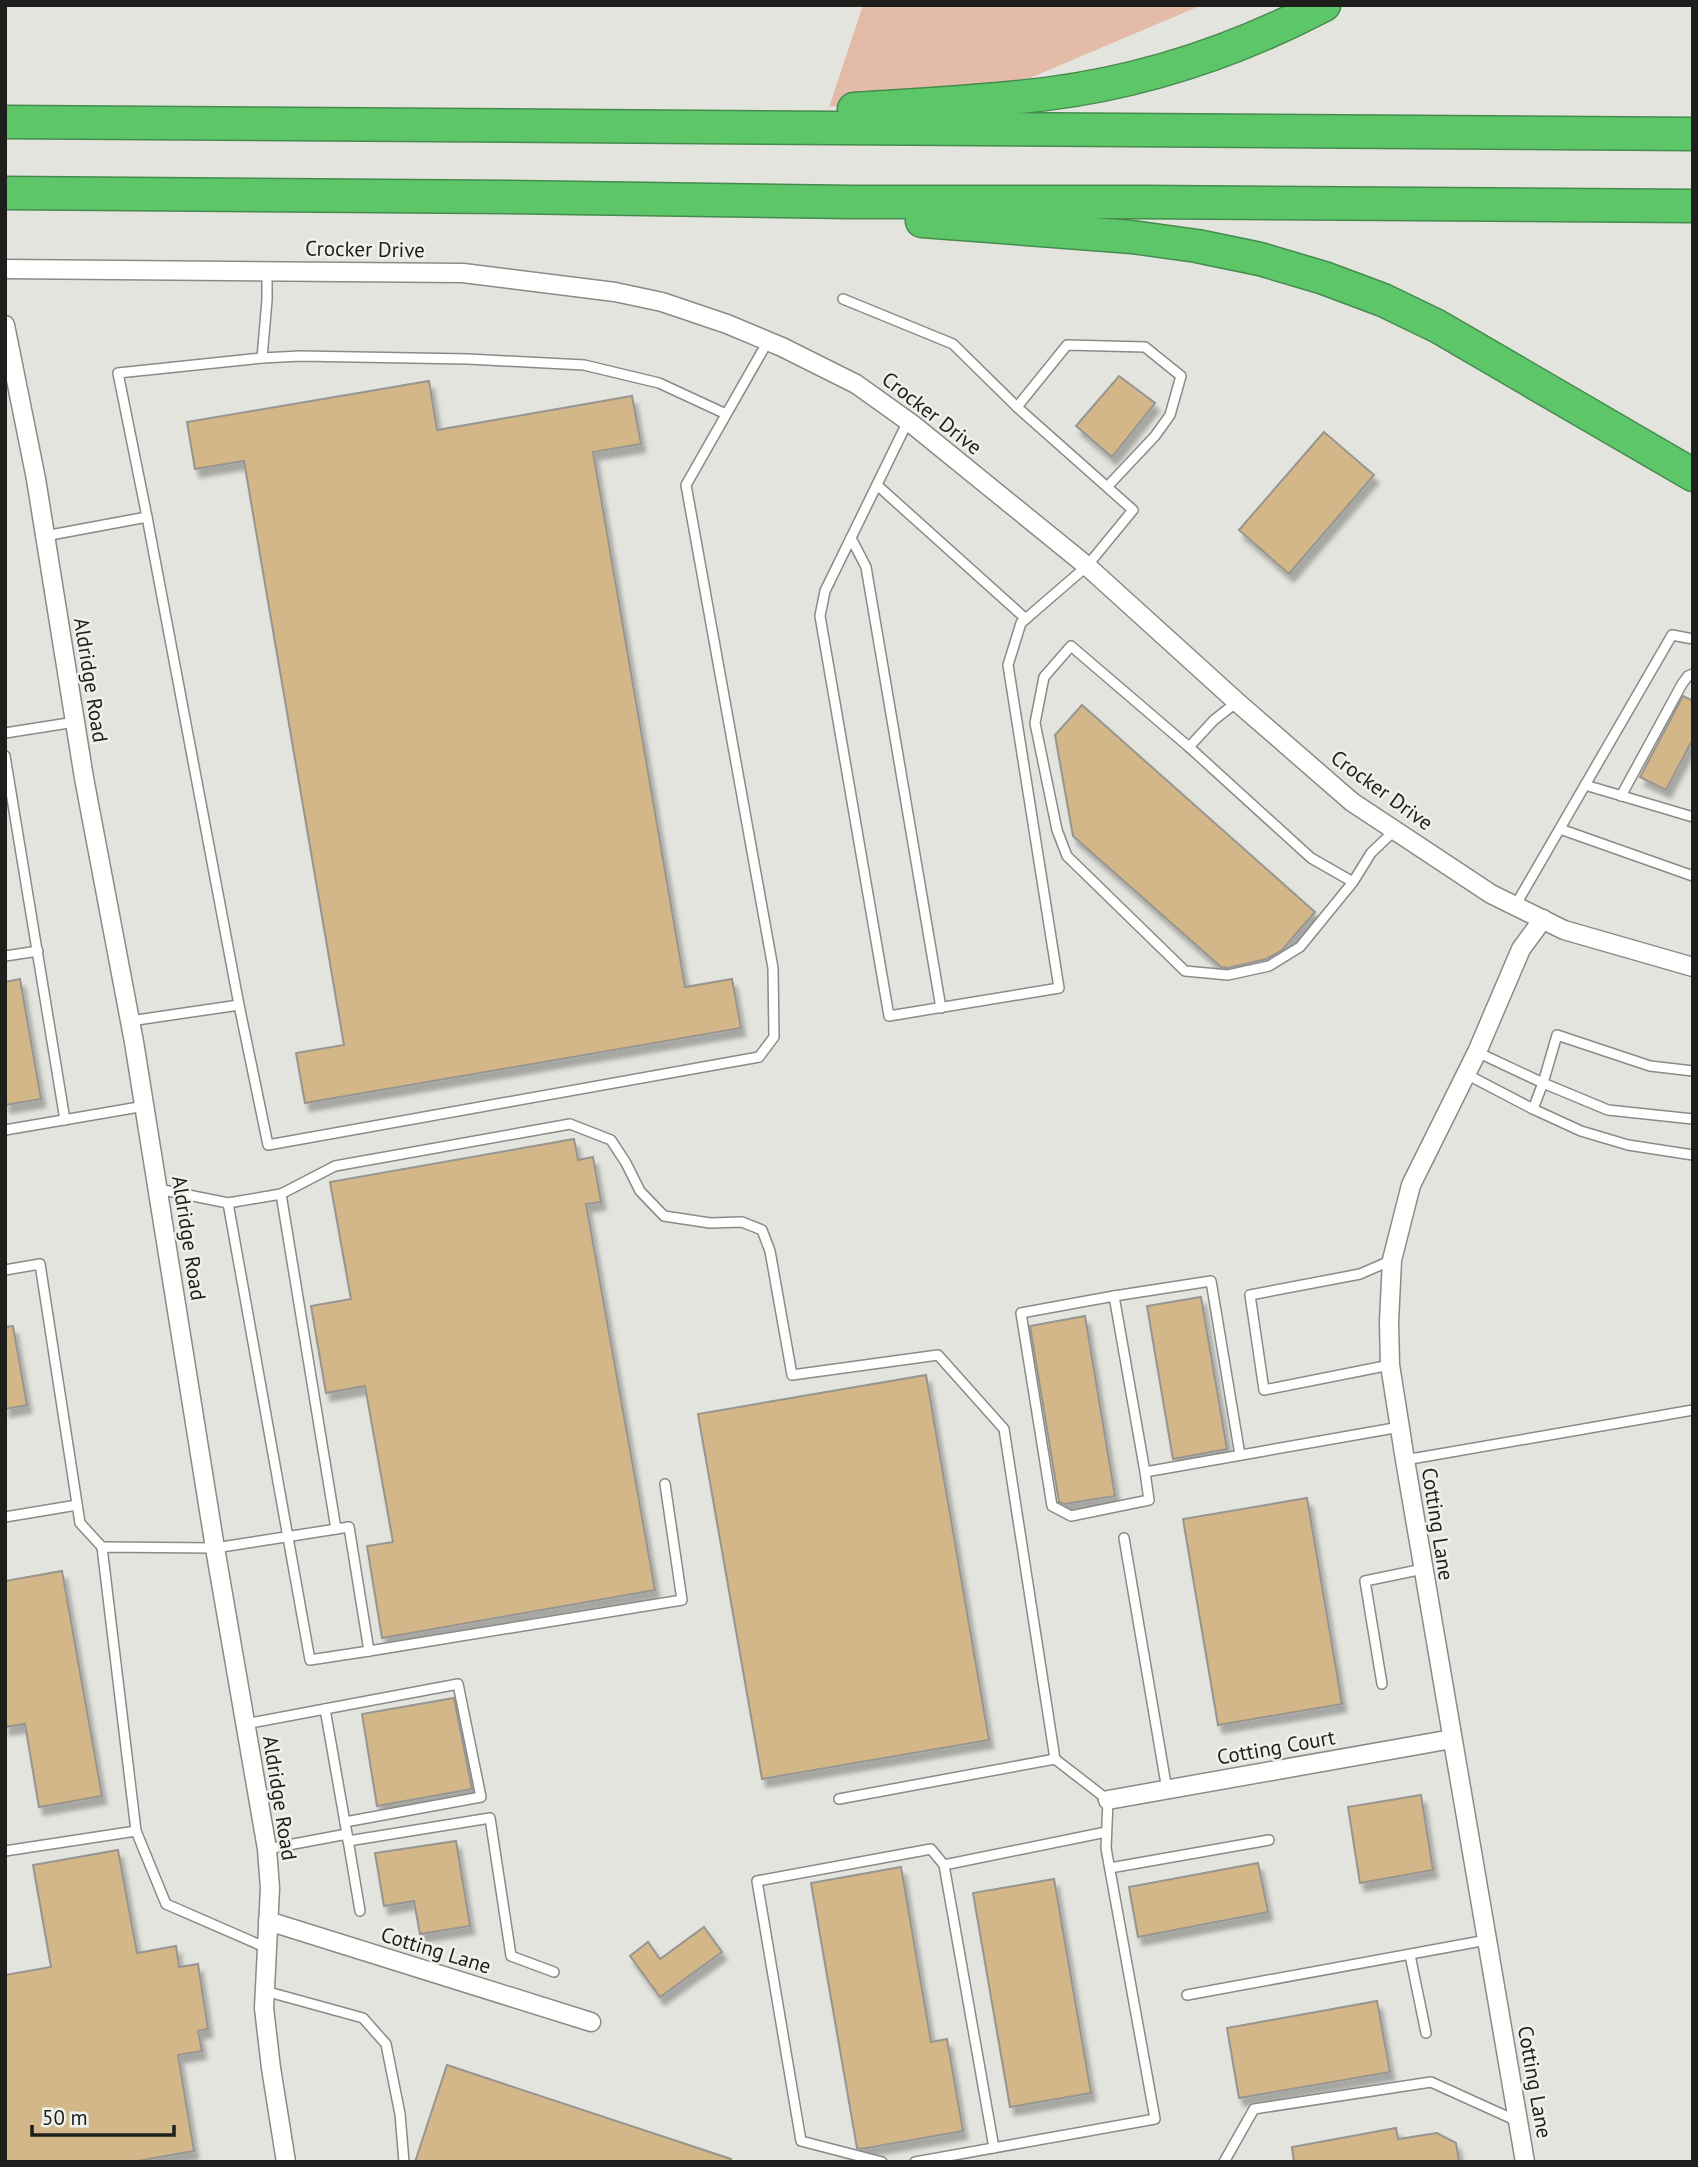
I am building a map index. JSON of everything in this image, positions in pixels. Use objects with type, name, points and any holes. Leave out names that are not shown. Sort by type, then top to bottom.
[{"type":"highway","points":[[577,126],[986,101],[1049,94],[1168,68],[1237,45],[1324,5]]},
{"type":"highway","points":[[5,122],[1693,134]]},
{"type":"highway","points":[[5,193],[850,202],[1693,206]]},
{"type":"highway","points":[[850,202],[919,220],[1132,237],[1197,246],[1260,259],[1324,278],[1383,300],[1437,326],[1693,475]]},
{"type":"street","name":"Crocker Drive","points":[[5,268],[463,273],[615,292],[727,324],[856,384],[908,421],[1087,566],[1352,802],[1491,894],[1564,930],[1692,966]]},
{"type":"street","name":"Aldridge Road","points":[[5,326],[45,536],[75,722],[145,1106],[215,1548],[267,1849],[270,1888],[264,2008],[286,2162]]},
{"type":"street","name":"Cotting Lane","points":[[1525,2162],[1405,1460],[1390,1365],[1389,1322],[1392,1260],[1411,1185],[1477,1052],[1521,949],[1543,919]]},
{"type":"street","name":"Cotting Court","points":[[1108,1800],[1452,1739]]},
{"type":"street","name":"Cotting Lane","points":[[268,1921],[591,2022]]},
{"type":"lane","points":[[262,358],[267,271]]},
{"type":"lane","points":[[843,299],[953,344],[1017,407],[1133,510],[1087,566],[1021,623],[1008,665],[1059,988],[889,1016],[820,616],[825,591],[908,421]]},
{"type":"lane","points":[[726,414],[659,383],[584,365],[468,359],[300,356],[118,373],[268,1145],[759,1057],[774,1037],[773,968],[685,485],[726,414],[751,368],[768,341]]},
{"type":"lane","points":[[1017,407],[1067,345],[1145,347],[1181,376],[1170,415],[1155,436],[1107,486]]},
{"type":"lane","points":[[877,485],[1026,619]]},
{"type":"lane","points":[[45,536],[147,517]]},
{"type":"lane","points":[[851,538],[866,566],[940,1007]]},
{"type":"lane","points":[[1515,906],[1672,635],[1693,639]]},
{"type":"lane","points":[[1353,882],[1311,858],[1072,646],[1044,677],[1035,723],[1057,830],[1067,856],[1185,971],[1228,975],[1269,966],[1300,947],[1353,882],[1371,853],[1395,830]]},
{"type":"lane","points":[[1621,796],[1682,684],[1693,674]]},
{"type":"lane","points":[[1189,747],[1214,720],[1237,702]]},
{"type":"lane","points":[[5,733],[75,722]]},
{"type":"lane","points":[[5,755],[65,1120]]},
{"type":"lane","points":[[1585,785],[1693,817]]},
{"type":"lane","points":[[1560,829],[1693,876]]},
{"type":"lane","points":[[5,956],[37,951]]},
{"type":"lane","points":[[130,1021],[239,1005]]},
{"type":"lane","points":[[1533,1109],[1557,1035],[1650,1066],[1693,1071]]},
{"type":"lane","points":[[1477,1052],[1608,1110],[1693,1119]]},
{"type":"lane","points":[[1466,1074],[1581,1131],[1628,1145],[1693,1155]]},
{"type":"lane","points":[[5,1130],[145,1106]]},
{"type":"lane","points":[[158,1189],[228,1203],[281,1194],[335,1166],[570,1124],[611,1140],[640,1191],[664,1216],[710,1223],[742,1222],[762,1230],[770,1251],[792,1375],[938,1355],[1004,1429],[1055,1759],[1108,1800],[1106,1849],[1155,2119],[915,2162]]},
{"type":"lane","points":[[281,1194],[336,1529]]},
{"type":"lane","points":[[228,1203],[310,1660],[682,1600],[665,1484]]},
{"type":"lane","points":[[1390,1365],[1264,1390],[1250,1295],[1360,1274],[1392,1260]]},
{"type":"lane","points":[[5,1270],[40,1264],[80,1523],[102,1547],[136,1831],[166,1904],[267,1948]]},
{"type":"lane","points":[[1114,1296],[1149,1500],[1071,1516],[1052,1506],[1021,1313],[1114,1296],[1211,1281],[1240,1455]]},
{"type":"lane","points":[[1405,1460],[1693,1410]]},
{"type":"lane","points":[[1145,1472],[1400,1427]]},
{"type":"lane","points":[[5,1517],[77,1505]]},
{"type":"lane","points":[[102,1547],[215,1548],[349,1527],[369,1651]]},
{"type":"lane","points":[[1124,1538],[1167,1790]]},
{"type":"lane","points":[[1382,1685],[1365,1581],[1423,1569]]},
{"type":"lane","points":[[246,1724],[458,1684],[481,1797],[345,1822]]},
{"type":"lane","points":[[325,1709],[360,1911]]},
{"type":"lane","points":[[839,1798],[1055,1759]]},
{"type":"lane","points":[[267,1849],[490,1818],[511,1956],[554,1972]]},
{"type":"lane","points":[[5,1851],[136,1831]]},
{"type":"lane","points":[[944,1865],[1106,1832]]},
{"type":"lane","points":[[1110,1868],[1269,1840]]},
{"type":"lane","points":[[882,2162],[801,2141],[757,1881],[931,1849],[944,1865],[994,2147]]},
{"type":"lane","points":[[1187,1995],[1488,1941]]},
{"type":"lane","points":[[1410,1955],[1426,2033]]},
{"type":"lane","points":[[265,1991],[362,2018],[386,2044],[400,2114],[404,2162]]},
{"type":"lane","points":[[1224,2162],[1254,2109],[1431,2082],[1518,2121]]},
{"type":"shaded area","points":[[863,5],[1202,5],[1030,78],[829,107]]},
{"type":"building","points":[[1119,376],[1155,403],[1112,457],[1076,426]]},
{"type":"building","points":[[429,381],[437,430],[632,396],[641,444],[593,452],[685,987],[732,979],[741,1028],[305,1103],[296,1053],[344,1045],[244,461],[195,469],[187,422]]},
{"type":"building","points":[[1324,432],[1374,475],[1289,574],[1239,530]]},
{"type":"building","points":[[1683,696],[1693,701],[1693,739],[1666,790],[1640,777]]},
{"type":"building","points":[[1082,705],[1315,912],[1282,950],[1266,959],[1228,968],[1221,967],[1073,836],[1055,735]]},
{"type":"building","points":[[20,979],[41,1099],[5,1105],[5,982]]},
{"type":"building","points":[[574,1139],[578,1160],[593,1157],[601,1202],[586,1204],[655,1590],[382,1638],[367,1546],[393,1542],[365,1386],[326,1393],[311,1306],[351,1299],[330,1182]]},
{"type":"building","points":[[1201,1297],[1227,1449],[1173,1459],[1147,1306]]},
{"type":"building","points":[[1085,1316],[1115,1496],[1064,1504],[1059,1502],[1030,1326]]},
{"type":"building","points":[[13,1326],[27,1405],[5,1409],[5,1327]]},
{"type":"building","points":[[926,1375],[989,1740],[762,1779],[698,1414]]},
{"type":"building","points":[[1307,1498],[1342,1704],[1218,1725],[1183,1519]]},
{"type":"building","points":[[62,1571],[102,1796],[39,1807],[25,1724],[5,1727],[5,1581]]},
{"type":"building","points":[[454,1698],[472,1789],[377,1806],[362,1714]]},
{"type":"building","points":[[1421,1795],[1433,1870],[1360,1883],[1348,1807]]},
{"type":"building","points":[[456,1841],[470,1926],[420,1934],[414,1901],[384,1906],[375,1853]]},
{"type":"building","points":[[118,1850],[137,1953],[176,1946],[179,1967],[198,1964],[208,2029],[198,2031],[202,2051],[178,2055],[194,2151],[132,2162],[5,2162],[5,1975],[51,1967],[33,1865]]},
{"type":"building","points":[[1258,1863],[1268,1912],[1138,1937],[1129,1887]]},
{"type":"building","points":[[901,1867],[931,2042],[947,2039],[963,2131],[861,2149],[857,2148],[811,1883]]},
{"type":"building","points":[[1054,1879],[1091,2093],[1010,2107],[973,1893]]},
{"type":"building","points":[[704,1927],[722,1952],[660,1997],[630,1956],[648,1942],[660,1959]]},
{"type":"building","points":[[1377,2001],[1390,2072],[1239,2098],[1227,2028]]},
{"type":"building","points":[[447,2065],[731,2159],[730,2162],[415,2162]]},
{"type":"building","points":[[1396,2128],[1398,2139],[1437,2133],[1456,2143],[1459,2162],[1294,2162],[1292,2147]]}]
